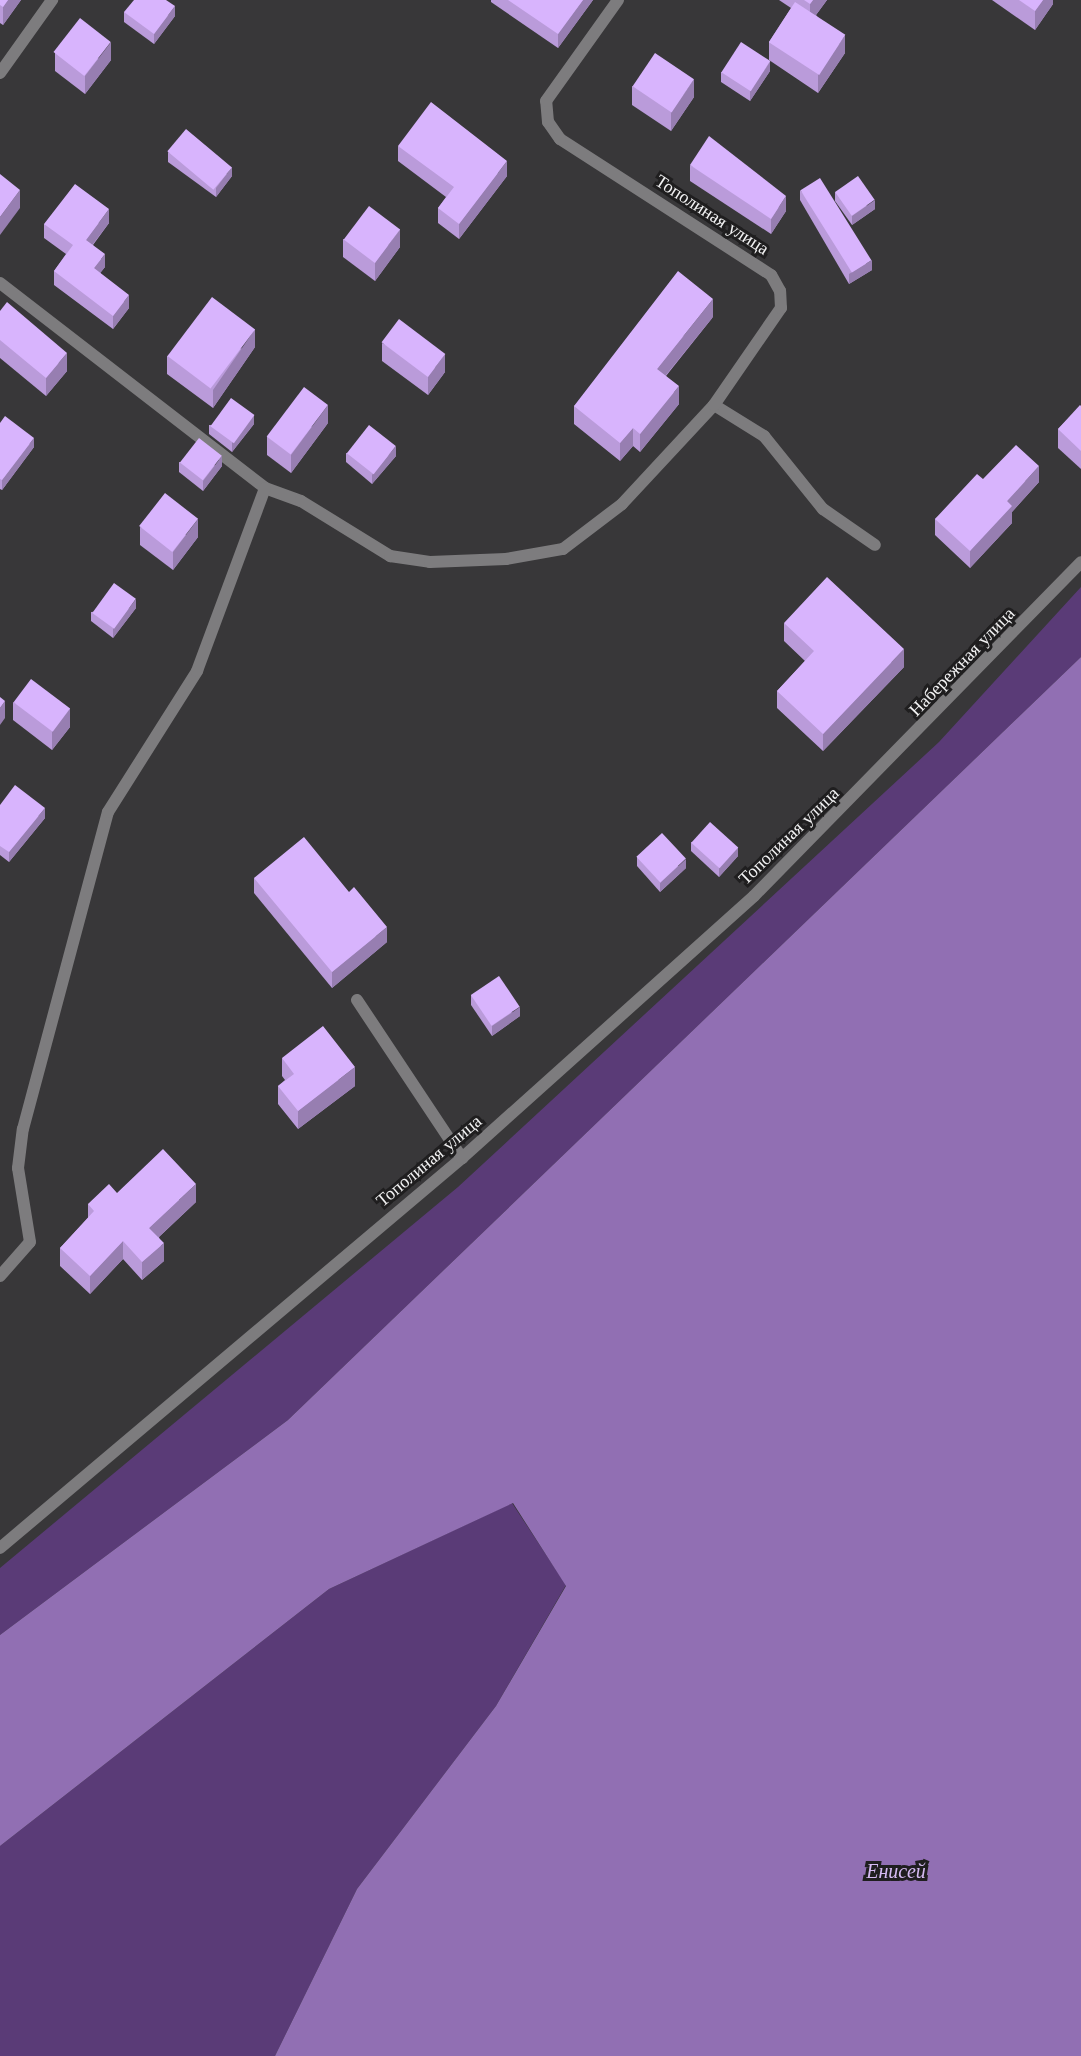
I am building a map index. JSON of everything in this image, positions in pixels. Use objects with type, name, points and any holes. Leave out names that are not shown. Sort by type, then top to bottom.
[{"type":"street","points":[[0,73],[52,0]]},
{"type":"street","name":"Тополиная улица","points":[[0,282],[264,488],[302,501],[390,556],[430,562],[507,559],[563,549],[622,504],[714,405],[773,324],[780,291],[771,275],[560,139],[548,122],[546,101],[618,0]]},
{"type":"street","points":[[714,405],[764,436],[823,509],[875,545]]},
{"type":"street","points":[[0,1276],[30,1242],[18,1168],[23,1129],[108,812],[197,671],[264,488]]},
{"type":"street","name":"Набережная улица","points":[[868,785],[1081,562]]},
{"type":"street","name":"Тополиная улица","points":[[0,1548],[462,1158],[754,896],[868,785]]},
{"type":"street","points":[[357,1000],[462,1158]]},
{"type":"shaded area","points":[[1081,587],[1081,657],[288,1420],[0,1635],[0,1568],[458,1187],[939,742]]},
{"type":"shaded area","points":[[512,1503],[566,1585],[496,1706],[357,1889],[275,2056],[0,2056],[0,1846],[329,1589]]},
{"type":"water","name":"Енисей","points":[[1081,657],[1081,2056],[275,2056],[357,1889],[496,1706],[566,1586],[513,1503],[329,1589],[0,1846],[0,1635],[288,1420]]},
{"type":"building","points":[[0,0],[8,0],[3,7],[0,5]]},
{"type":"building","points":[[134,0],[166,0],[175,6],[154,34],[124,12]]},
{"type":"building","points":[[508,0],[583,0],[558,34]]},
{"type":"building","points":[[1019,0],[1043,0],[1035,11]]},
{"type":"building","points":[[795,2],[845,35],[819,75],[769,42]]},
{"type":"building","points":[[80,18],[111,42],[84,76],[54,52]]},
{"type":"building","points":[[741,42],[770,61],[751,91],[721,72]]},
{"type":"building","points":[[655,53],[694,79],[672,112],[633,86]]},
{"type":"building","points":[[431,102],[507,161],[459,224],[438,208],[454,187],[398,146]]},
{"type":"building","points":[[186,129],[232,168],[213,190],[167,151]]},
{"type":"building","points":[[709,136],[786,196],[771,219],[690,165]]},
{"type":"building","points":[[0,174],[20,190],[0,217]]},
{"type":"building","points":[[858,176],[875,200],[852,216],[835,192]]},
{"type":"building","points":[[820,178],[871,260],[852,272],[800,190]]},
{"type":"building","points":[[75,184],[109,209],[86,240],[105,254],[94,268],[129,295],[113,316],[54,271],[73,245],[44,224]]},
{"type":"building","points":[[369,206],[400,229],[375,263],[344,240]]},
{"type":"building","points":[[678,271],[713,299],[657,369],[679,386],[640,434],[633,428],[620,443],[574,406]]},
{"type":"building","points":[[212,297],[255,329],[211,389],[167,356]]},
{"type":"building","points":[[7,302],[67,353],[46,378],[0,340],[0,311]]},
{"type":"building","points":[[399,319],[445,354],[428,377],[382,342]]},
{"type":"building","points":[[304,387],[328,405],[291,455],[267,437]]},
{"type":"building","points":[[231,398],[254,415],[234,443],[210,426]]},
{"type":"building","points":[[1081,406],[1081,451],[1058,429]]},
{"type":"building","points":[[5,416],[34,438],[2,480],[0,479],[0,423]]},
{"type":"building","points":[[369,425],[396,446],[374,474],[347,453]]},
{"type":"building","points":[[199,438],[222,456],[203,480],[180,462]]},
{"type":"building","points":[[1016,445],[1039,466],[1007,501],[1012,506],[970,551],[935,519],[977,474],[983,479]]},
{"type":"building","points":[[165,493],[198,519],[172,552],[139,526]]},
{"type":"building","points":[[827,577],[904,649],[823,734],[777,691],[814,651],[784,623]]},
{"type":"building","points":[[114,583],[136,599],[114,629],[92,613]]},
{"type":"building","points":[[31,679],[70,708],[53,732],[14,702]]},
{"type":"building","points":[[0,697],[5,701],[0,708]]},
{"type":"building","points":[[15,785],[45,808],[9,852],[0,846],[0,805]]},
{"type":"building","points":[[710,822],[738,847],[720,868],[691,843]]},
{"type":"building","points":[[662,833],[686,859],[660,882],[636,857]]},
{"type":"building","points":[[304,837],[349,892],[354,887],[387,927],[332,972],[254,878]]},
{"type":"building","points":[[499,976],[520,1007],[492,1026],[471,995]]},
{"type":"building","points":[[323,1026],[355,1067],[298,1111],[278,1086],[294,1074],[282,1058]]},
{"type":"building","points":[[163,1149],[196,1184],[149,1228],[164,1243],[142,1262],[123,1241],[90,1276],[60,1248],[94,1211],[88,1204],[109,1184],[117,1193]]}]
